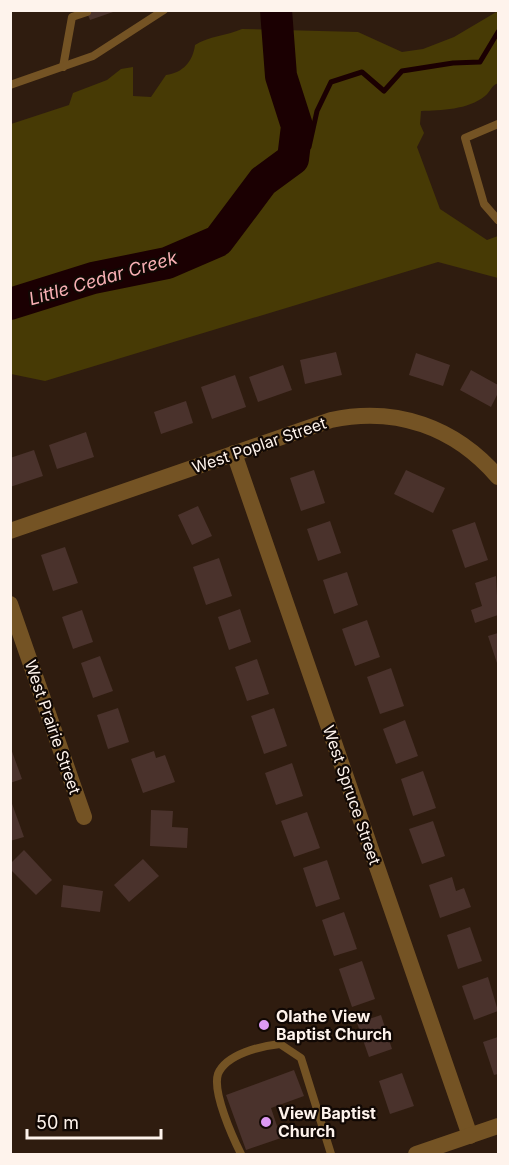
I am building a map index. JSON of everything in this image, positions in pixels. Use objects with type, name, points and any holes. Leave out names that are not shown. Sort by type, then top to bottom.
[{"type":"street","name":"West Poplar Street","points":[[10,531],[331,420],[351,416],[381,415],[411,420],[442,431],[470,448],[498,477]]},
{"type":"street","name":"West Spruce Street","points":[[234,453],[470,1136]]},
{"type":"street","name":"West Prairie Street","points":[[10,604],[84,817]]},
{"type":"street","points":[[416,1155],[498,1126]]},
{"type":"lane","points":[[69,10],[71,26]]},
{"type":"lane","points":[[10,85],[93,56],[164,10]]},
{"type":"lane","points":[[63,67],[72,17],[87,12]]},
{"type":"lane","points":[[498,124],[465,138],[484,204],[498,220]]},
{"type":"lane","points":[[241,1155],[218,1092],[218,1074],[226,1064],[246,1052],[280,1044],[301,1058],[331,1155]]},
{"type":"shaded area","points":[[498,11],[498,83],[485,96],[471,104],[421,111],[420,124],[424,133],[417,147],[440,209],[487,240],[498,236],[498,278],[438,262],[45,381],[11,374],[11,124],[69,105],[73,93],[107,80],[121,69],[133,67],[133,96],[151,97],[166,75],[177,72],[186,65],[195,45],[242,29],[358,32],[402,52],[423,49],[454,37]]},
{"type":"building","points":[[86,10],[116,10],[116,11],[90,20]]},
{"type":"building","points":[[336,352],[342,375],[305,384],[300,360]]},
{"type":"building","points":[[416,353],[450,365],[443,386],[409,375]]},
{"type":"building","points":[[283,365],[292,390],[258,402],[249,377]]},
{"type":"building","points":[[471,370],[498,385],[498,393],[491,407],[460,390]]},
{"type":"building","points":[[235,375],[246,407],[212,419],[201,387]]},
{"type":"building","points":[[186,401],[193,423],[161,434],[154,412]]},
{"type":"building","points":[[86,432],[94,457],[57,469],[49,445]]},
{"type":"building","points":[[34,450],[43,476],[10,487],[10,458]]},
{"type":"building","points":[[314,470],[325,503],[301,511],[290,478]]},
{"type":"building","points":[[406,470],[445,488],[433,513],[394,494]]},
{"type":"building","points":[[198,506],[212,536],[192,545],[178,515]]},
{"type":"building","points":[[330,521],[341,553],[318,561],[307,529]]},
{"type":"building","points":[[475,522],[488,560],[465,568],[452,530]]},
{"type":"building","points":[[65,547],[78,583],[53,591],[41,555]]},
{"type":"building","points":[[219,558],[232,596],[206,605],[193,567]]},
{"type":"building","points":[[347,572],[358,605],[334,614],[323,580]]},
{"type":"building","points":[[496,576],[498,615],[475,623],[471,610],[482,606],[475,583]]},
{"type":"building","points":[[240,609],[251,642],[229,650],[218,617]]},
{"type":"building","points":[[82,610],[93,642],[73,649],[62,617]]},
{"type":"building","points":[[367,620],[380,657],[355,666],[342,629]]},
{"type":"building","points":[[498,633],[498,666],[488,636]]},
{"type":"building","points":[[100,656],[113,691],[93,698],[81,663]]},
{"type":"building","points":[[257,659],[269,694],[247,701],[235,667]]},
{"type":"building","points":[[391,668],[404,706],[380,714],[367,677]]},
{"type":"building","points":[[118,708],[129,742],[108,749],[97,715]]},
{"type":"building","points":[[274,708],[287,746],[264,754],[251,716]]},
{"type":"building","points":[[405,720],[418,756],[396,764],[383,729]]},
{"type":"building","points":[[10,746],[22,779],[10,783]]},
{"type":"building","points":[[154,751],[156,758],[165,755],[175,782],[143,793],[131,759]]},
{"type":"building","points":[[292,763],[303,796],[276,805],[265,773]]},
{"type":"building","points":[[423,771],[436,808],[413,816],[401,779]]},
{"type":"building","points":[[10,798],[24,837],[10,841]]},
{"type":"building","points":[[151,810],[173,811],[172,827],[188,828],[187,848],[150,846]]},
{"type":"building","points":[[307,812],[320,848],[294,857],[281,821]]},
{"type":"building","points":[[433,821],[445,856],[422,864],[409,829]]},
{"type":"building","points":[[24,850],[52,880],[36,895],[10,869],[10,864]]},
{"type":"building","points":[[143,859],[159,876],[129,902],[114,885]]},
{"type":"building","points":[[327,860],[340,899],[316,907],[303,868]]},
{"type":"building","points":[[452,877],[456,891],[464,888],[471,907],[440,918],[429,885]]},
{"type":"building","points":[[63,885],[103,891],[100,912],[61,907]]},
{"type":"building","points":[[344,912],[357,949],[334,956],[322,920]]},
{"type":"building","points":[[470,927],[482,961],[458,969],[447,935]]},
{"type":"building","points":[[362,961],[375,999],[352,1007],[339,969]]},
{"type":"building","points":[[488,977],[498,1011],[474,1020],[462,986]]},
{"type":"building","points":[[381,1015],[392,1049],[369,1057],[357,1023]]},
{"type":"building","points":[[498,1037],[498,1074],[494,1075],[483,1042]]},
{"type":"building","points":[[294,1070],[304,1096],[271,1108],[281,1138],[246,1150],[226,1095]]},
{"type":"building","points":[[402,1073],[414,1106],[390,1114],[379,1081]]},
{"type":"waterway","name":"Little Cedar Creek","points":[[10,304],[93,278],[167,263],[218,241],[263,181],[293,159],[297,126],[281,76],[276,10]]},
{"type":"waterway","points":[[293,159],[309,147],[317,111],[331,82],[362,72],[384,91],[402,71],[453,63],[480,62],[498,32]]},
{"type":"place","name":"Olathe View Baptist Church","points":[[264,1025]]},
{"type":"place","name":"View Baptist Church","points":[[266,1122]]}]
